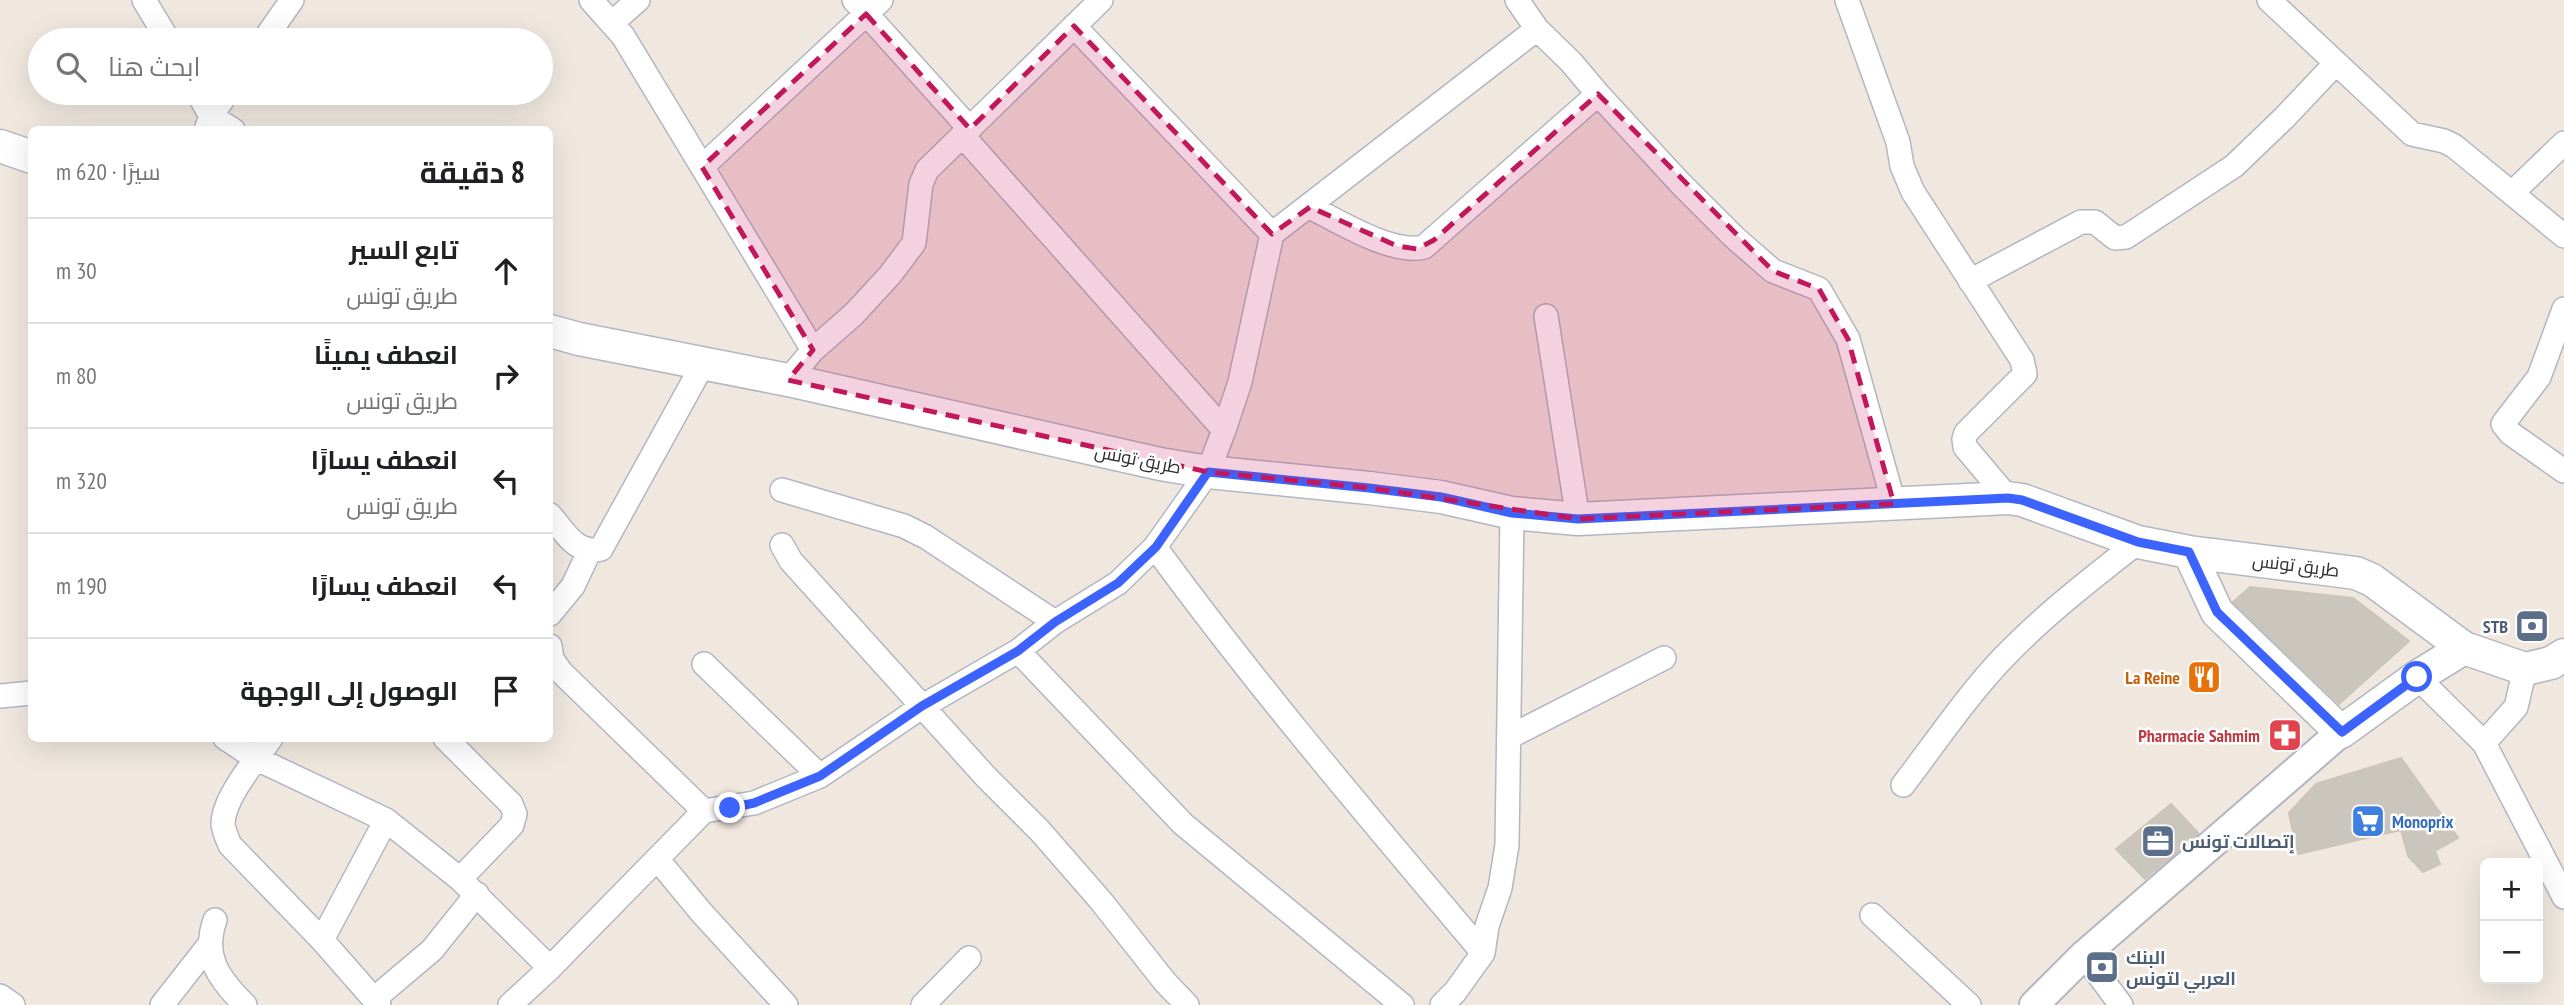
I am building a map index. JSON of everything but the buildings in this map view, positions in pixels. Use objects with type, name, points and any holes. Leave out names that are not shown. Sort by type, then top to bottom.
[{"type":"main road","points":[[0,146],[28,156]]},
{"type":"main road","name":"طريق تونس","points":[[553,332],[579,340],[788,380],[1160,464],[1208,472],[1441,497],[1512,513],[1578,519],[2008,498],[2035,503],[2138,542],[2189,552],[2334,568],[2356,573],[2372,580],[2464,648],[2525,669]]},
{"type":"main road","points":[[2189,552],[2217,612],[2342,732],[2417,677],[2464,648]]},
{"type":"main road","points":[[2525,669],[2551,663],[2564,655]]},
{"type":"street","points":[[144,0],[161,28]]},
{"type":"street","points":[[272,28],[292,0]]},
{"type":"street","points":[[591,0],[624,36],[813,350]]},
{"type":"street","points":[[612,23],[638,0]]},
{"type":"street","points":[[788,380],[813,350],[854,314],[881,285],[914,243],[921,184],[928,170],[1101,0]]},
{"type":"street","points":[[1517,0],[1537,29],[1571,62],[1680,183],[1735,238],[1773,271],[1819,289],[1847,340],[1894,504]]},
{"type":"street","points":[[1847,0],[1913,192],[2022,360],[2025,374],[1966,433],[1964,439],[1965,447],[2008,498]]},
{"type":"street","points":[[2269,0],[2412,134],[2454,146],[2564,236]]},
{"type":"street","points":[[702,167],[867,5],[966,132],[1224,430]]},
{"type":"street","points":[[1074,26],[1272,234]]},
{"type":"street","points":[[525,1000],[550,968],[704,811],[754,803],[820,776],[922,706],[1018,651],[1055,622],[1118,583],[1156,547],[1208,472],[1224,430],[1240,382],[1272,234],[1537,29]]},
{"type":"street","points":[[1969,281],[2081,222],[2095,222],[2115,238],[2126,237],[2234,166],[2336,63]]},
{"type":"street","points":[[1310,207],[1397,246],[1417,249],[1424,247],[1598,94]]},
{"type":"street","points":[[202,105],[209,123]]},
{"type":"street","points":[[209,123],[220,105]]},
{"type":"street","points":[[2512,193],[2564,143]]},
{"type":"street","points":[[2564,309],[2539,377],[2503,424],[2510,433],[2564,471]]},
{"type":"street","points":[[1546,316],[1578,519]]},
{"type":"street","points":[[553,518],[579,548],[590,552],[601,549],[703,364]]},
{"type":"street","points":[[782,490],[904,526],[926,537],[1055,622]]},
{"type":"street","points":[[1442,1005],[1483,953],[1487,926],[1500,888],[1507,845],[1512,513]]},
{"type":"street","points":[[1903,785],[1970,696],[2003,658],[2067,598],[2138,542]]},
{"type":"street","points":[[782,545],[791,561],[986,777],[1040,831],[1187,1005]]},
{"type":"street","points":[[1156,547],[1209,621],[1307,744],[1483,953]]},
{"type":"street","points":[[553,610],[573,586],[590,552]]},
{"type":"street","points":[[1018,651],[1184,824],[1402,1005]]},
{"type":"street","points":[[1509,737],[1664,658]]},
{"type":"street","points":[[553,660],[561,672],[704,811]]},
{"type":"street","points":[[704,664],[820,776]]},
{"type":"street","points":[[2484,743],[2515,707],[2525,669]]},
{"type":"street","points":[[2417,677],[2484,743],[2564,897]]},
{"type":"street","points":[[0,696],[28,694]]},
{"type":"street","points":[[2034,1005],[2084,954],[2342,732]]},
{"type":"street","points":[[231,742],[257,759],[386,820],[469,886],[550,968]]},
{"type":"street","points":[[268,742],[229,803],[224,816],[223,828],[230,845],[322,940],[376,1002],[432,950],[469,886],[512,825],[515,814],[511,804],[449,742]]},
{"type":"street","points":[[322,940],[386,820]]},
{"type":"street","points":[[658,860],[701,912],[786,1005]]},
{"type":"street","points":[[1872,915],[1969,1005]]},
{"type":"street","points":[[162,1005],[209,945],[215,920]]},
{"type":"street","points":[[209,945],[218,975],[245,1005]]},
{"type":"street","points":[[2084,954],[2121,1005]]},
{"type":"street","points":[[923,1005],[969,958]]},
{"type":"street","points":[[0,996],[13,1005]]},
{"type":"highlighted area","points":[[866,14],[970,129],[1074,26],[1272,234],[1310,207],[1397,246],[1417,249],[1434,240],[1598,94],[1773,271],[1819,289],[1848,339],[1894,504],[1578,519],[1369,488],[1208,472],[788,380],[813,350],[702,167]]},
{"type":"place","name":"STB","points":[[2532,626]]},
{"type":"place","name":"La Reine","points":[[2204,677]]},
{"type":"place","name":"Pharmacie Sahmim","points":[[2285,735]]},
{"type":"place","name":"Monoprix","points":[[2368,821]]},
{"type":"place","name":"إتصالات تونس","points":[[2158,841]]},
{"type":"place","name":"البنك العربي لتونس","points":[[2102,967]]},
{"type":"route","points":[[730,808],[754,803],[820,776],[922,706],[1018,651],[1055,622],[1118,583],[1156,547],[1208,472],[1441,497],[1512,513],[1578,519],[2008,498],[2022,500],[2138,542],[2189,552],[2217,612],[2342,732],[2417,677]]}]
